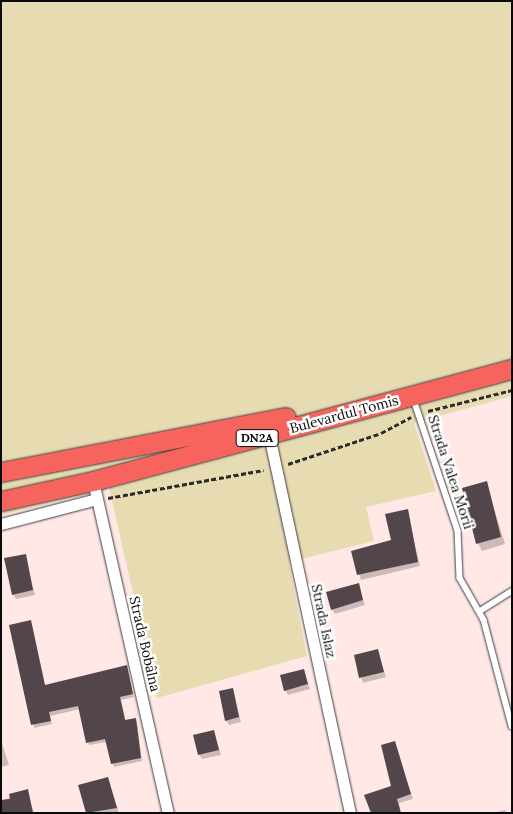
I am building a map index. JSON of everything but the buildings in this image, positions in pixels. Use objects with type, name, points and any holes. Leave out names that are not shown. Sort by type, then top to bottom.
[{"type":"main road","name":"Bulevardul Tomis","points":[[1,472],[270,422],[512,356]]},
{"type":"main road","name":"Bulevardul Tomis","points":[[1,501],[95,490],[268,435],[416,404],[512,369]]},
{"type":"street","name":"Strada Islaz","points":[[268,435],[350,813]]},
{"type":"street","points":[[1,524],[95,490]]},
{"type":"street","name":"Strada Bobâlna","points":[[95,490],[165,812]]},
{"type":"lane","name":"Strada Valea Morii","points":[[416,404],[458,531],[460,578],[480,611],[512,726]]},
{"type":"lane","points":[[480,611],[512,591]]},
{"type":"path","points":[[95,490],[276,468],[381,433],[416,404],[512,390]]},
{"type":"shaded area","points":[[1,1],[512,1],[512,396],[414,423],[436,491],[366,507],[374,541],[289,562],[307,656],[157,698],[109,488],[1,515]]}]
